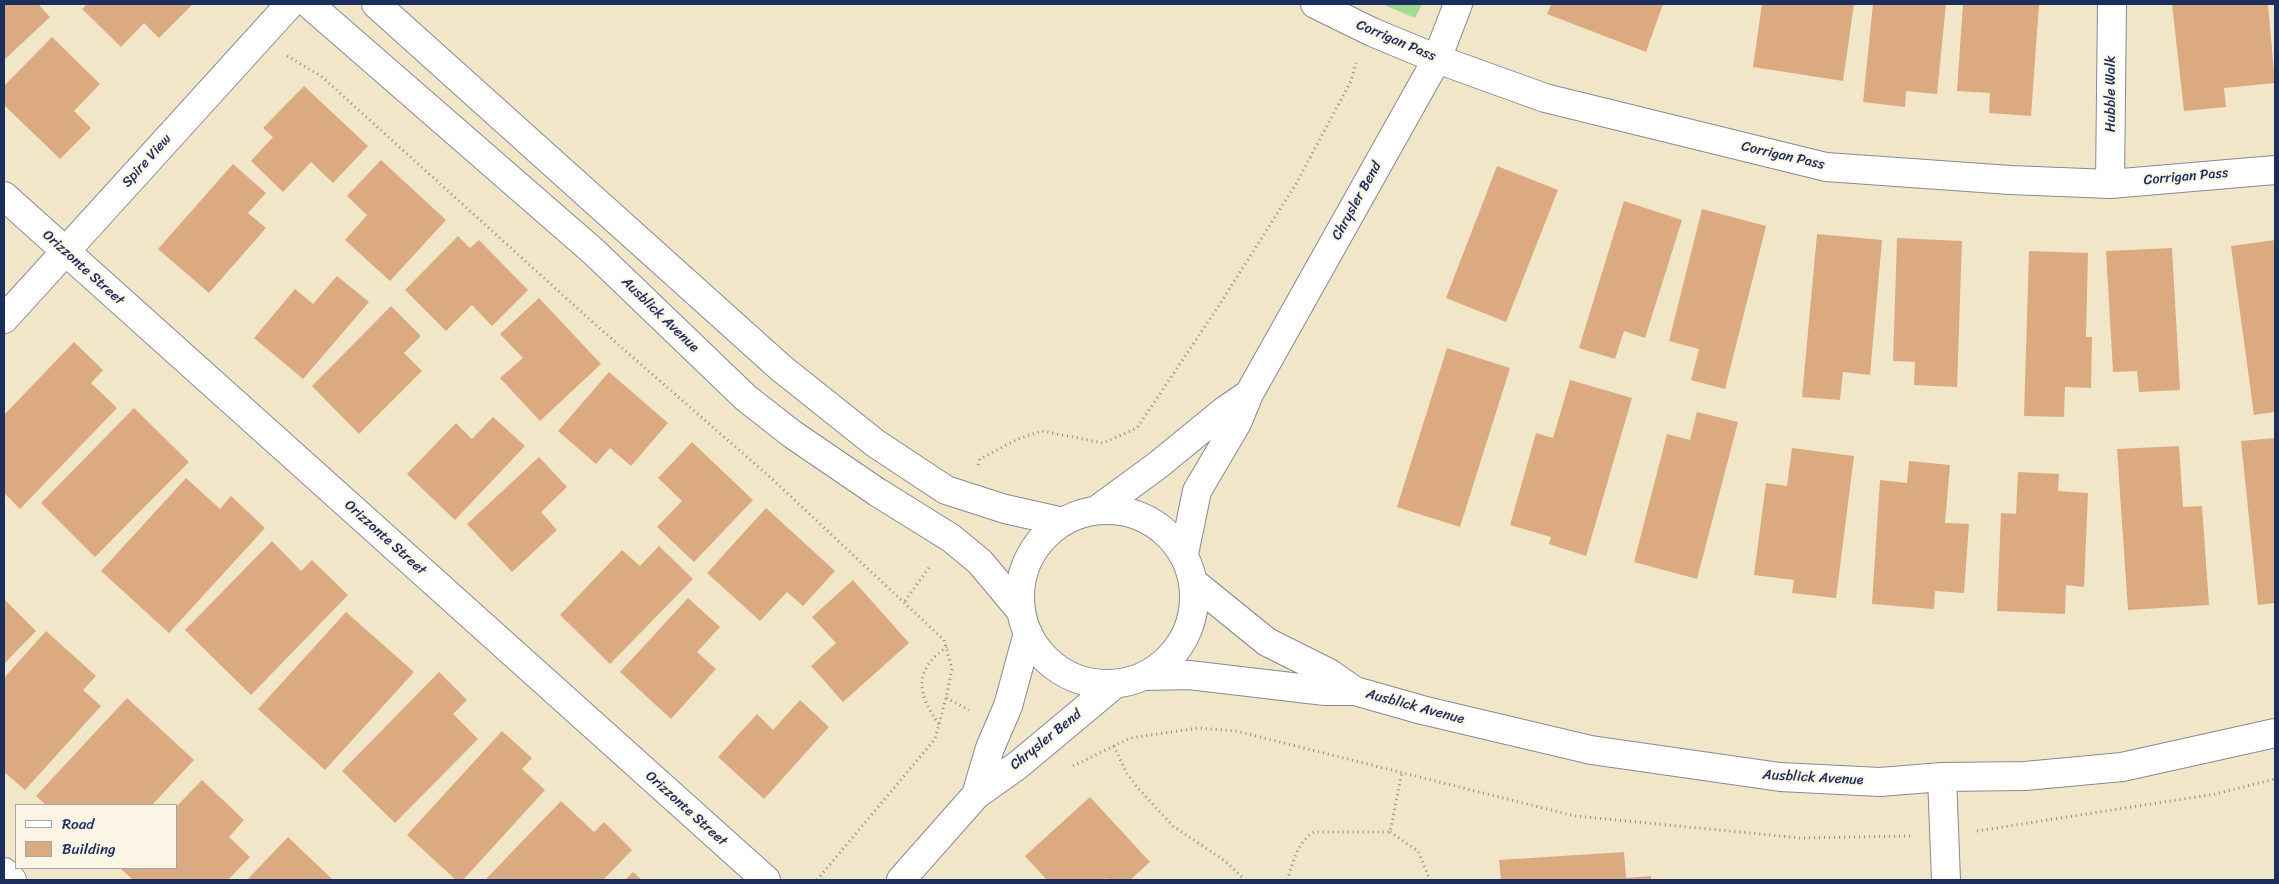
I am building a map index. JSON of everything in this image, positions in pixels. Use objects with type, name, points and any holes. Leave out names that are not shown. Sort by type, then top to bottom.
[{"type":"street","name":"Spire View","points":[[4,319],[290,4]]},
{"type":"street","name":"Ausblick Avenue","points":[[308,4],[594,252],[746,398],[792,434],[877,492],[951,538],[980,562],[1024,622]]},
{"type":"street","points":[[376,4],[781,368],[875,443],[946,490],[1005,509],[1063,522]]},
{"type":"street","name":"Corrigan Pass","points":[[1315,4],[1372,32],[1437,59],[1544,98],[1826,167],[2010,180],[2110,184],[2275,170]]},
{"type":"street","name":"Chrysler Bend","points":[[1184,554],[1197,491],[1237,423],[1249,394],[1437,59],[1458,4]]},
{"type":"street","name":"Hubble Walk","points":[[2110,184],[2112,4]]},
{"type":"street","name":"Orizzonte Street","points":[[4,196],[766,880]]},
{"type":"street","name":"Chrysler Bend","points":[[1098,509],[1158,466],[1224,410],[1249,394]]},
{"type":"street","points":[[1098,509],[1124,510],[1147,519],[1168,534],[1184,554],[1193,582],[1194,605],[1190,627],[1179,647],[1169,658],[1145,676],[1115,684],[1088,683],[1063,673],[1042,656],[1024,622],[1020,582],[1029,555],[1047,532],[1063,522],[1098,509]]},
{"type":"street","name":"Ausblick Avenue","points":[[1193,582],[1267,642],[1328,673],[1355,691]]},
{"type":"street","name":"Chrysler Bend","points":[[976,795],[990,748],[1008,706],[1024,622]]},
{"type":"street","name":"Ausblick Avenue","points":[[1145,676],[1189,675],[1325,691],[1355,691],[1422,710],[1591,750],[1685,765],[1780,777],[1880,782],[1942,777],[2025,776],[2122,767],[2275,733]]},
{"type":"street","name":"Chrysler Bend","points":[[901,880],[976,795],[1018,764],[1115,684]]},
{"type":"street","points":[[1942,777],[1946,880]]},
{"type":"street","points":[[4,872],[12,880]]},
{"type":"path","points":[[291,59],[321,76],[597,326],[771,478],[905,601],[944,640],[952,669],[935,739],[817,880]]},
{"type":"path","points":[[977,467],[980,460],[987,455],[1018,438],[1042,431],[1104,443],[1137,428],[1216,310],[1296,184],[1350,81],[1357,59]]},
{"type":"path","points":[[905,601],[935,559]]},
{"type":"path","points":[[939,725],[924,699],[921,689],[922,677],[929,663],[947,647]]},
{"type":"path","points":[[946,698],[970,711]]},
{"type":"path","points":[[1071,767],[1130,738],[1198,728],[1236,731],[1575,816],[1802,838],[1904,837]]},
{"type":"path","points":[[1114,746],[1126,772],[1166,820],[1225,861],[1244,880]]},
{"type":"path","points":[[1390,832],[1402,772]]},
{"type":"path","points":[[1974,831],[2215,794],[2275,779]]},
{"type":"path","points":[[1287,880],[1297,850],[1305,838],[1314,832],[1390,832],[1418,851],[1430,880]]},
{"type":"green space","points":[[1382,4],[1422,4],[1415,18]]},
{"type":"building","points":[[4,4],[38,4],[50,17],[4,60]]},
{"type":"building","points":[[87,4],[193,4],[159,38],[144,23],[121,47],[82,9]]},
{"type":"building","points":[[1551,4],[1663,4],[1646,52],[1547,14]]},
{"type":"building","points":[[1762,4],[1854,4],[1843,81],[1753,67]]},
{"type":"building","points":[[1873,4],[1946,4],[1937,94],[1906,91],[1905,107],[1863,102]]},
{"type":"building","points":[[1963,4],[2039,4],[2031,116],[1989,113],[1990,93],[1957,91]]},
{"type":"building","points":[[2172,4],[2268,4],[2275,83],[2224,88],[2226,107],[2184,111]]},
{"type":"building","points":[[52,37],[100,84],[74,111],[91,128],[60,159],[4,105],[4,86]]},
{"type":"building","points":[[304,86],[368,146],[333,183],[311,162],[283,192],[251,161],[273,137],[263,128]]},
{"type":"building","points":[[381,160],[446,220],[390,281],[345,240],[367,215],[347,196]]},
{"type":"building","points":[[233,164],[266,193],[248,213],[266,228],[209,293],[158,249]]},
{"type":"building","points":[[1497,166],[1558,190],[1506,322],[1446,298]]},
{"type":"building","points":[[1624,201],[1682,220],[1645,338],[1624,331],[1615,359],[1579,348]]},
{"type":"building","points":[[1702,209],[1766,226],[1725,389],[1691,380],[1699,349],[1669,341]]},
{"type":"building","points":[[1817,234],[1882,240],[1870,375],[1843,372],[1840,400],[1802,397]]},
{"type":"building","points":[[458,236],[470,248],[479,240],[528,290],[492,326],[472,305],[446,331],[405,290]]},
{"type":"building","points":[[1897,238],[1962,241],[1957,387],[1914,385],[1915,362],[1893,361]]},
{"type":"building","points":[[2275,240],[2275,412],[2254,415],[2231,246]]},
{"type":"building","points":[[2172,248],[2180,390],[2139,392],[2137,371],[2113,372],[2106,251]]},
{"type":"building","points":[[2029,251],[2088,253],[2086,337],[2092,337],[2091,388],[2065,387],[2064,417],[2024,416]]},
{"type":"building","points":[[337,276],[369,302],[303,379],[254,338],[295,289],[313,304]]},
{"type":"building","points":[[539,298],[601,364],[540,421],[500,378],[523,358],[500,334]]},
{"type":"building","points":[[391,306],[421,336],[404,353],[422,371],[359,434],[312,386]]},
{"type":"building","points":[[74,342],[103,370],[91,383],[117,408],[20,509],[4,493],[4,415]]},
{"type":"building","points":[[1447,348],[1510,368],[1460,527],[1397,507]]},
{"type":"building","points":[[609,372],[668,423],[631,466],[610,448],[596,464],[558,431]]},
{"type":"building","points":[[1570,380],[1632,398],[1586,556],[1549,544],[1551,537],[1510,525],[1536,433],[1553,438]]},
{"type":"building","points":[[134,408],[189,462],[95,557],[41,503]]},
{"type":"building","points":[[1697,412],[1738,422],[1697,579],[1634,562],[1667,434],[1690,440]]},
{"type":"building","points":[[493,417],[525,446],[455,520],[407,474],[456,423],[472,439]]},
{"type":"building","points":[[2275,438],[2275,603],[2258,605],[2241,441]]},
{"type":"building","points":[[692,442],[753,500],[694,562],[657,527],[682,501],[658,478]]},
{"type":"building","points":[[2179,446],[2183,507],[2202,506],[2209,605],[2128,610],[2117,449]]},
{"type":"building","points":[[1792,448],[1854,456],[1836,598],[1792,593],[1794,580],[1754,575],[1766,483],[1787,486]]},
{"type":"building","points":[[539,457],[567,487],[541,512],[557,530],[512,572],[467,524]]},
{"type":"building","points":[[1909,461],[1950,465],[1945,523],[1969,524],[1964,593],[1935,591],[1934,609],[1872,604],[1880,480],[1907,483]]},
{"type":"building","points":[[2018,472],[2059,474],[2058,491],[2088,493],[2084,587],[2066,585],[2065,614],[1997,611],[2001,513],[2016,514]]},
{"type":"building","points":[[186,478],[220,509],[231,496],[265,528],[169,633],[101,571]]},
{"type":"building","points":[[766,508],[835,571],[803,606],[787,592],[760,621],[707,573]]},
{"type":"building","points":[[272,541],[301,571],[312,560],[348,595],[251,695],[185,630]]},
{"type":"building","points":[[659,546],[693,579],[610,664],[560,615],[622,550],[640,566]]},
{"type":"building","points":[[853,580],[909,643],[843,702],[811,666],[836,643],[812,617]]},
{"type":"building","points":[[688,598],[720,627],[697,652],[716,669],[671,719],[620,672]]},
{"type":"building","points":[[4,599],[36,631],[4,664]]},
{"type":"building","points":[[346,612],[414,672],[325,770],[258,709]]},
{"type":"building","points":[[46,631],[96,676],[83,690],[101,706],[25,790],[4,772],[4,678]]},
{"type":"building","points":[[439,672],[467,700],[453,714],[478,739],[395,823],[342,771]]},
{"type":"building","points":[[127,698],[194,760],[153,804],[45,804],[36,796]]},
{"type":"building","points":[[800,700],[829,727],[764,799],[718,757],[757,714],[773,730]]},
{"type":"building","points":[[502,731],[532,758],[522,769],[545,790],[463,880],[456,880],[407,835]]},
{"type":"building","points":[[202,780],[244,820],[229,837],[250,857],[228,880],[133,880],[121,869],[178,869],[178,805]]},
{"type":"building","points":[[1090,797],[1150,862],[1130,880],[1107,880],[1106,878],[1103,880],[1047,880],[1025,856]]},
{"type":"building","points":[[561,801],[594,832],[604,822],[632,850],[603,880],[485,880]]},
{"type":"building","points":[[288,837],[333,880],[247,880]]},
{"type":"building","points":[[1624,852],[1626,878],[1651,876],[1651,880],[1501,880],[1499,860]]},
{"type":"building","points":[[633,872],[642,880],[625,880]]}]
